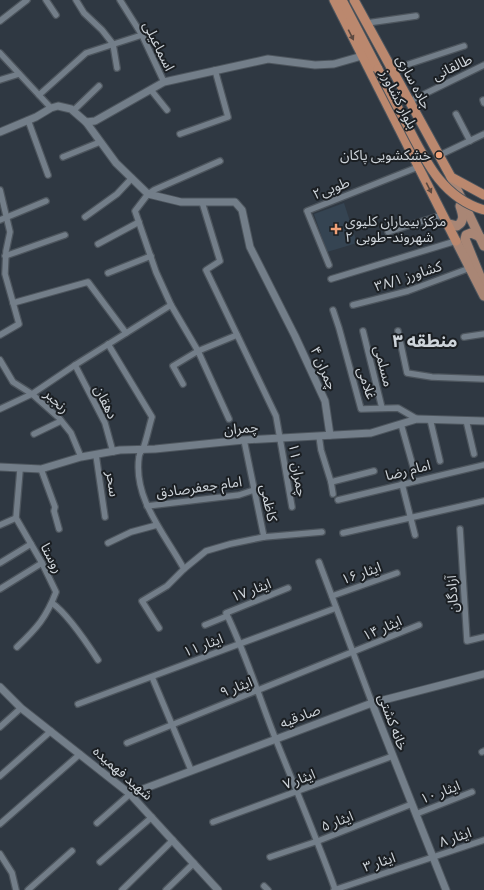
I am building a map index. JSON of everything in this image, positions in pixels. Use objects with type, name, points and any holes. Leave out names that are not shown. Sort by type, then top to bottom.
[{"type":"highway","name":"بلوار کشاورز","points":[[334,0],[456,241]]},
{"type":"highway","points":[[342,0],[426,161],[438,179],[455,196],[470,205],[484,210]]},
{"type":"highway","name":"جاده ساری","points":[[354,0],[450,177]]},
{"type":"highway","points":[[450,177],[484,195]]},
{"type":"main road","points":[[444,219],[457,226],[463,220],[464,216],[450,177]]},
{"type":"main road","points":[[450,177],[484,246]]},
{"type":"main road","points":[[480,237],[471,233],[466,235],[465,238],[484,286]]},
{"type":"main road","name":"بلوار کشاورز","points":[[456,241],[484,296]]},
{"type":"street","points":[[0,21],[27,0]]},
{"type":"street","points":[[46,0],[56,15]]},
{"type":"street","points":[[76,0],[84,13],[102,30],[113,44],[117,68]]},
{"type":"street","name":"اسماعیلی","points":[[120,0],[142,35],[164,82]]},
{"type":"street","points":[[367,23],[416,16]]},
{"type":"street","points":[[38,95],[86,53],[142,35]]},
{"type":"street","points":[[391,70],[464,46]]},
{"type":"street","points":[[0,54],[51,108]]},
{"type":"street","points":[[86,122],[94,121],[164,82],[268,59],[315,65],[334,64],[362,56]]},
{"type":"street","name":"طالقانی","points":[[408,102],[484,64]]},
{"type":"street","points":[[180,134],[228,117],[216,70]]},
{"type":"street","points":[[0,80],[19,74]]},
{"type":"street","points":[[73,111],[99,86]]},
{"type":"street","points":[[151,90],[167,110]]},
{"type":"street","points":[[0,132],[51,108],[58,106],[73,111],[86,122],[116,163],[148,194]]},
{"type":"street","points":[[456,114],[470,141]]},
{"type":"street","points":[[28,120],[48,175]]},
{"type":"street","points":[[438,156],[484,134]]},
{"type":"street","points":[[63,157],[100,142]]},
{"type":"street","points":[[220,161],[180,178],[148,194],[135,211],[171,305],[198,351],[229,420]]},
{"type":"street","name":"طوبی۲","points":[[329,265],[307,211],[418,167]]},
{"type":"street","points":[[85,217],[117,194],[132,178]]},
{"type":"street","points":[[0,190],[10,232],[7,247],[5,274],[19,324],[0,335]]},
{"type":"street","name":"چمران ۴","points":[[148,194],[181,202],[235,202],[242,210],[250,247],[285,315],[325,401],[330,435]]},
{"type":"street","points":[[0,220],[46,201]]},
{"type":"street","name":"چمران ۱۱","points":[[202,202],[220,261],[206,270],[276,416],[292,507]]},
{"type":"street","points":[[388,232],[444,219]]},
{"type":"street","points":[[98,244],[139,222]]},
{"type":"street","points":[[6,256],[65,235]]},
{"type":"street","points":[[331,279],[456,241]]},
{"type":"street","points":[[0,248],[7,247]]},
{"type":"street","points":[[108,273],[151,256]]},
{"type":"street","name":"کشاورز ۳۸/۱","points":[[353,305],[408,291],[470,268]]},
{"type":"street","points":[[13,302],[88,282],[126,333]]},
{"type":"street","points":[[0,409],[32,394],[74,365],[171,305]]},
{"type":"street","name":"غلامی","points":[[333,310],[361,409],[398,408],[417,419]]},
{"type":"street","name":"مسلمی","points":[[363,331],[382,408]]},
{"type":"street","points":[[398,331],[407,373],[432,377],[484,379]]},
{"type":"street","points":[[464,337],[484,334]]},
{"type":"street","points":[[183,384],[173,366],[198,351],[237,335]]},
{"type":"street","points":[[108,344],[152,417],[143,448],[139,455],[137,473],[144,499],[157,525],[184,569]]},
{"type":"street","name":"رنجبر","points":[[0,360],[3,373],[13,382],[32,394],[61,421],[71,433],[81,457]]},
{"type":"street","name":"دهقان","points":[[74,365],[105,423],[113,452]]},
{"type":"street","name":"چمران","points":[[0,467],[20,470],[41,469],[81,457],[143,448],[155,449],[244,440],[371,433],[417,419],[484,421]]},
{"type":"street","points":[[430,419],[440,461]]},
{"type":"street","points":[[466,420],[474,454]]},
{"type":"street","points":[[34,434],[61,421]]},
{"type":"street","points":[[401,424],[414,470]]},
{"type":"street","points":[[319,436],[321,450],[331,482],[333,494]]},
{"type":"street","name":"کاظمی","points":[[244,440],[264,537],[322,532]]},
{"type":"street","name":"سحر","points":[[96,455],[105,517]]},
{"type":"street","name":"امام رضا","points":[[338,500],[484,464]]},
{"type":"street","points":[[41,469],[55,508],[54,512],[59,529]]},
{"type":"street","points":[[0,525],[16,518],[20,470]]},
{"type":"street","points":[[331,482],[374,471]]},
{"type":"street","points":[[402,484],[415,535]]},
{"type":"street","name":"امام جعفرصادق","points":[[148,506],[238,494],[254,490]]},
{"type":"street","points":[[343,533],[484,501]]},
{"type":"street","name":"روستا","points":[[16,518],[42,563],[56,592],[48,612],[36,629],[17,647]]},
{"type":"street","points":[[108,543],[131,532],[157,525]]},
{"type":"street","name":"آزادگان","points":[[460,530],[467,641],[484,637]]},
{"type":"street","points":[[159,628],[142,601],[167,586],[184,569],[206,551],[264,537]]},
{"type":"street","points":[[0,563],[31,544]]},
{"type":"street","name":"خانه کشتی","points":[[320,562],[372,703],[446,890]]},
{"type":"street","points":[[0,589],[42,563]]},
{"type":"street","name":"ایثار ۱۶","points":[[332,596],[397,573]]},
{"type":"street","name":"ایثار ۱۷","points":[[205,625],[227,616],[226,613],[288,588]]},
{"type":"street","points":[[52,603],[58,607],[84,639],[98,660]]},
{"type":"street","name":"ایثار ۱۱","points":[[78,704],[336,608]]},
{"type":"street","name":"ایثار ۱۷","points":[[227,616],[240,643],[276,739],[318,841],[334,890]]},
{"type":"street","name":"ایثار ۱۴","points":[[353,653],[419,625]]},
{"type":"street","name":"ایثار ۹","points":[[127,743],[353,653]]},
{"type":"street","name":"صادقیه","points":[[130,794],[372,703],[484,674]]},
{"type":"street","points":[[152,676],[191,770]]},
{"type":"street","name":"شهید فهمیده","points":[[0,687],[21,708],[130,794],[218,890]]},
{"type":"street","points":[[0,727],[21,708]]},
{"type":"street","points":[[0,776],[51,731]]},
{"type":"street","points":[[0,824],[80,754]]},
{"type":"street","name":"ایثار ۷","points":[[214,822],[393,756]]},
{"type":"street","name":"ایثار ۱۰","points":[[416,814],[472,792]]},
{"type":"street","points":[[97,823],[130,794]]},
{"type":"street","name":"ایثار ۵","points":[[270,857],[318,841],[412,804]]},
{"type":"street","points":[[100,862],[152,817]]},
{"type":"street","points":[[122,890],[173,840]]},
{"type":"street","name":"ایثار ۸","points":[[433,857],[484,840]]},
{"type":"street","points":[[28,890],[72,851]]},
{"type":"street","points":[[0,854],[12,873],[16,890]]},
{"type":"street","name":"ایثار ۳","points":[[334,890],[433,857]]},
{"type":"street","points":[[166,890],[194,863]]},
{"type":"shaded area","name":"مرکز بیماران کلیوی شهروند-طوبی ۲","points":[[344,203],[357,243],[327,252],[314,214]]},
{"type":"place","name":"خشکشویی پاکان","points":[[439,155]]},
{"type":"place","name":"مرکز بیماران کلیوی شهروند-طوبی ۲","points":[[336,229]]},
{"type":"district","name":"منطقه ۳","points":[[425,341]]}]
